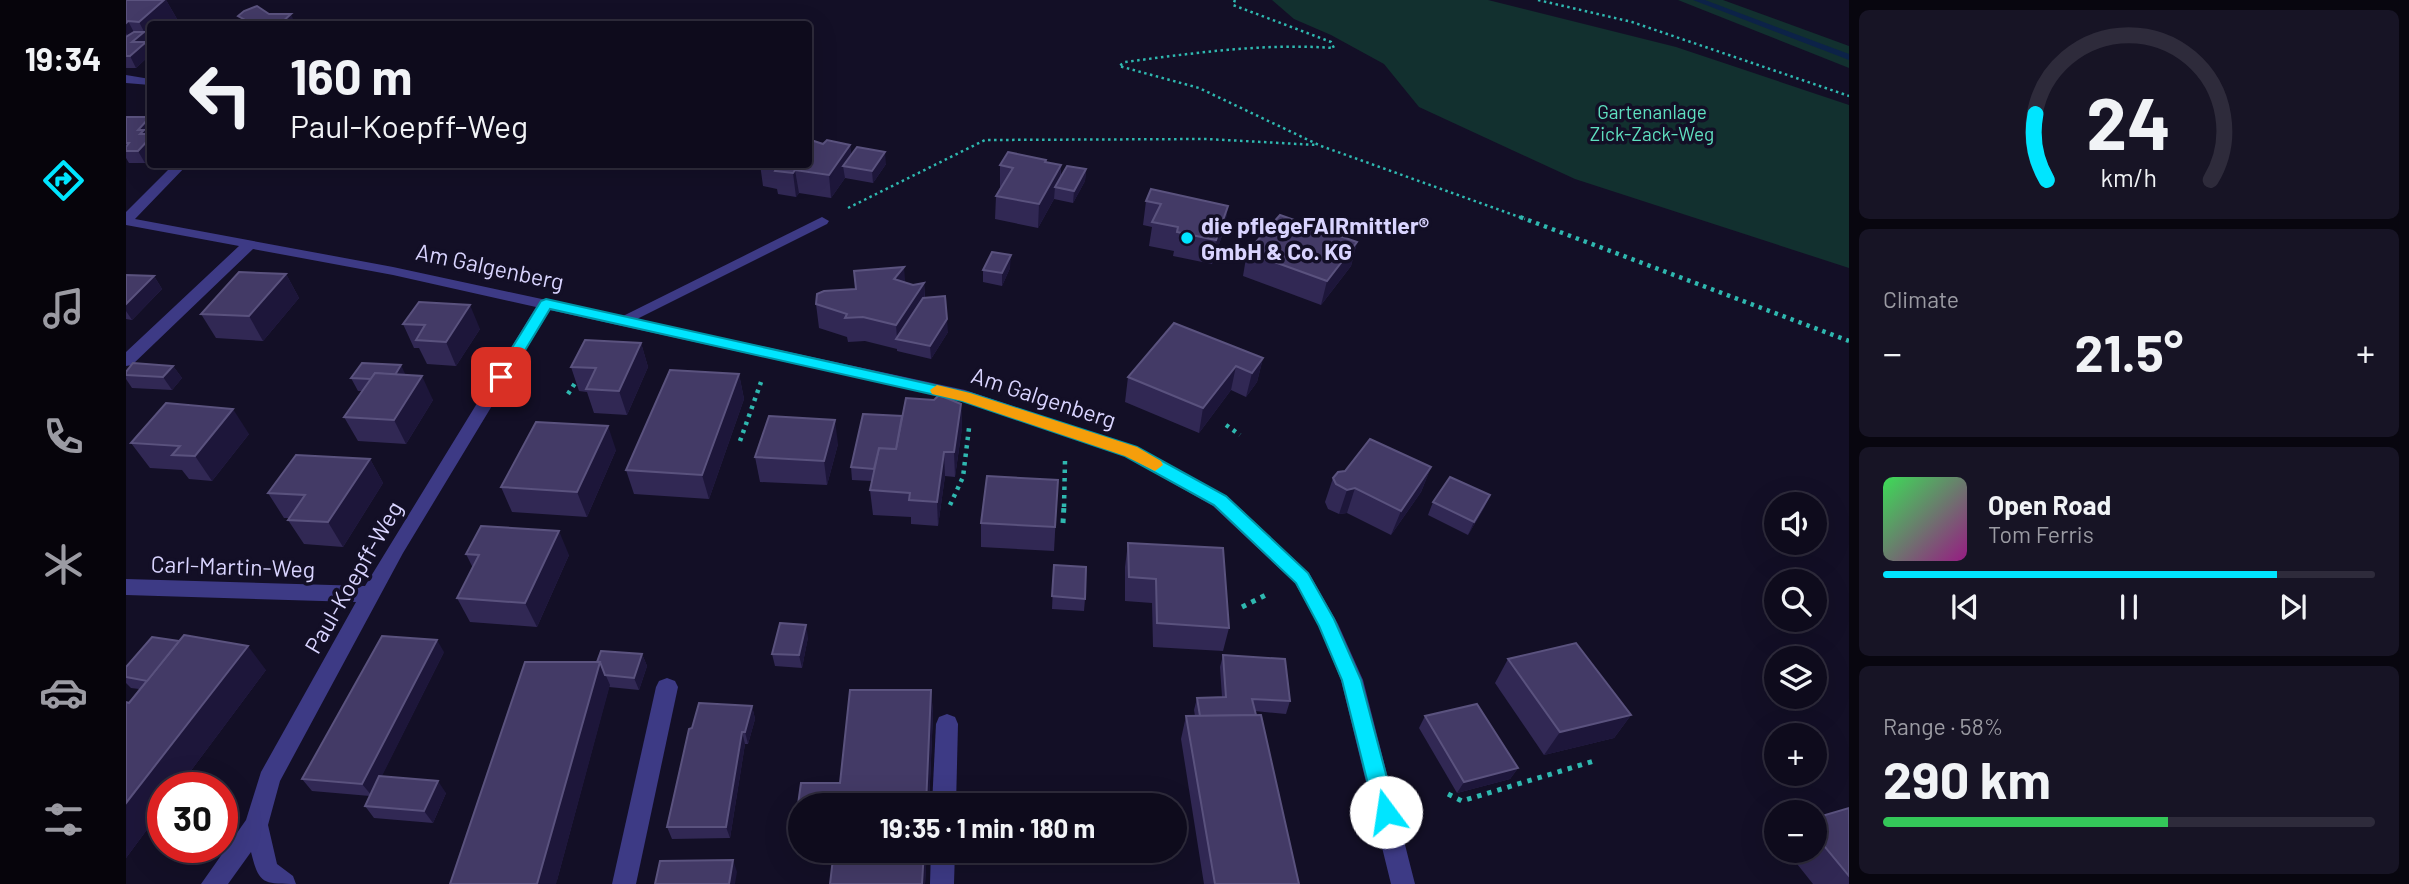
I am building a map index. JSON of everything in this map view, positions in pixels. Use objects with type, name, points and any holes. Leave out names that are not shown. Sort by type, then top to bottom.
[{"type":"street","points":[[126,79],[147,82]]},
{"type":"street","name":"Am Galgenberg","points":[[126,220],[178,168]]},
{"type":"street","name":"Am Galgenberg","points":[[126,220],[251,243],[623,320],[972,399],[1131,452],[1220,501],[1302,578],[1328,624],[1352,680],[1403,884]]},
{"type":"street","points":[[623,320],[822,221]]},
{"type":"street","points":[[126,361],[251,243]]},
{"type":"street","name":"Paul-Koepff-Weg","points":[[284,884],[267,871],[256,825],[269,779],[370,594],[546,304]]},
{"type":"street","name":"Carl-Martin-Weg","points":[[129,592],[370,594]]},
{"type":"street","points":[[624,884],[667,687]]},
{"type":"street","points":[[944,793],[947,724]]},
{"type":"street","points":[[213,884],[256,825]]},
{"type":"street","points":[[942,884],[943,863]]},
{"type":"path","points":[[1235,0],[1233,5],[1331,42],[1334,48],[1291,45],[1246,47],[1125,62],[1119,66],[1199,88],[1321,146],[1608,249],[1849,341]]},
{"type":"path","points":[[1538,0],[1632,22],[1849,96]]},
{"type":"path","points":[[822,221],[985,140],[1207,139],[1321,146]]},
{"type":"path","points":[[740,441],[771,353]]},
{"type":"path","points":[[568,394],[581,372]]},
{"type":"path","points":[[950,505],[962,477],[972,399]]},
{"type":"path","points":[[1226,425],[1240,435]]},
{"type":"path","points":[[1063,523],[1066,430]]},
{"type":"path","points":[[1448,794],[1462,801],[1594,761]]},
{"type":"green space","name":"Gartenanlage Zick-Zack-Weg","points":[[1272,0],[1488,0],[1676,47],[1849,105],[1849,268],[1575,179],[1419,107],[1384,64],[1331,35],[1294,19]]},
{"type":"green space","points":[[1678,0],[1723,0],[1849,46],[1849,68]]},
{"type":"building","points":[[126,0],[164,0],[139,22],[126,23]]},
{"type":"building","points":[[257,6],[269,14],[291,14],[283,21],[247,21],[238,16]]},
{"type":"building","points":[[134,32],[144,32],[132,42],[146,42],[130,56],[126,56],[126,37]]},
{"type":"building","points":[[126,117],[147,117],[138,130],[144,130],[140,134],[147,134],[147,141],[138,151],[126,151],[129,143],[126,143]]},
{"type":"building","points":[[812,140],[823,144],[827,140],[850,145],[829,175],[795,170],[793,173],[775,171],[777,168],[812,168]]},
{"type":"building","points":[[857,147],[885,152],[872,171],[843,166]]},
{"type":"building","points":[[1008,152],[1061,165],[1039,204],[996,196],[1013,168],[1000,165]]},
{"type":"building","points":[[1067,166],[1086,169],[1074,191],[1055,187]]},
{"type":"building","points":[[1151,189],[1228,206],[1216,240],[1177,232],[1178,227],[1152,222],[1161,204],[1146,201]]},
{"type":"building","points":[[1280,215],[1357,242],[1327,281],[1247,252]]},
{"type":"building","points":[[992,252],[1011,255],[1002,273],[983,270]]},
{"type":"building","points":[[904,267],[894,279],[913,285],[924,283],[896,325],[863,317],[845,318],[847,314],[816,304],[817,294],[824,291],[856,289],[854,271]]},
{"type":"building","points":[[239,272],[286,274],[249,316],[201,314]]},
{"type":"building","points":[[126,275],[154,276],[126,304]]},
{"type":"building","points":[[945,296],[947,319],[930,346],[896,339],[923,298]]},
{"type":"building","points":[[419,302],[470,305],[446,342],[416,340],[425,325],[403,324]]},
{"type":"building","points":[[1174,323],[1263,358],[1252,373],[1236,366],[1203,408],[1128,377]]},
{"type":"building","points":[[585,340],[641,343],[619,391],[586,389],[596,368],[571,367]]},
{"type":"building","points":[[133,363],[173,366],[163,377],[126,375]]},
{"type":"building","points":[[362,363],[401,365],[395,375],[375,373],[371,379],[351,378]]},
{"type":"building","points":[[670,370],[739,374],[702,475],[626,470]]},
{"type":"building","points":[[375,373],[422,376],[394,420],[344,417]]},
{"type":"building","points":[[939,395],[961,404],[954,452],[944,452],[937,502],[909,500],[910,493],[870,490],[879,448],[896,449],[906,398],[934,400]]},
{"type":"building","points":[[166,403],[233,409],[195,456],[172,455],[180,446],[131,443]]},
{"type":"building","points":[[863,414],[902,416],[896,449],[879,448],[874,469],[851,467]]},
{"type":"building","points":[[769,416],[835,420],[824,461],[755,457]]},
{"type":"building","points":[[536,422],[608,426],[577,492],[501,487]]},
{"type":"building","points":[[1370,439],[1431,467],[1401,511],[1355,488],[1347,490],[1336,484],[1333,478],[1338,472],[1345,471]]},
{"type":"building","points":[[296,455],[370,459],[328,522],[288,520],[305,495],[268,493]]},
{"type":"building","points":[[987,476],[1058,480],[1055,527],[981,523]]},
{"type":"building","points":[[1450,477],[1490,495],[1474,522],[1433,502]]},
{"type":"building","points":[[481,526],[559,531],[525,603],[457,598],[479,555],[466,554]]},
{"type":"building","points":[[1128,543],[1223,548],[1229,628],[1157,623],[1156,579],[1129,577]]},
{"type":"building","points":[[1054,565],[1086,567],[1085,599],[1052,596]]},
{"type":"building","points":[[780,623],[806,625],[799,655],[772,654]]},
{"type":"building","points":[[184,635],[248,646],[150,772],[147,772],[147,776],[126,803],[126,702],[129,703]]},
{"type":"building","points":[[382,636],[437,640],[362,784],[302,779]]},
{"type":"building","points":[[152,637],[179,641],[147,681],[126,677],[126,667]]},
{"type":"building","points":[[1576,643],[1631,715],[1560,732],[1508,659]]},
{"type":"building","points":[[601,651],[642,654],[634,678],[605,675],[600,662],[597,662]]},
{"type":"building","points":[[1223,655],[1285,659],[1290,701],[1252,699],[1256,715],[1200,716],[1197,698],[1226,697]]},
{"type":"building","points":[[525,662],[600,662],[537,884],[450,884]]},
{"type":"building","points":[[850,690],[931,690],[927,793],[800,793],[801,783],[840,783]]},
{"type":"building","points":[[699,703],[752,706],[745,732],[742,732],[726,827],[667,827],[689,729],[692,728]]},
{"type":"building","points":[[1477,704],[1518,768],[1464,782],[1425,716]]},
{"type":"building","points":[[1261,715],[1299,884],[1215,884],[1186,716]]},
{"type":"building","points":[[379,776],[438,781],[424,811],[365,806]]},
{"type":"building","points":[[1849,808],[1849,876],[1827,849],[1827,814]]},
{"type":"building","points":[[733,860],[729,884],[655,884],[660,861]]},
{"type":"building","points":[[832,863],[923,863],[922,884],[830,884]]},
{"type":"waterway","points":[[1697,0],[1849,57]]},
{"type":"slow traffic","points":[[937,390],[965,396],[1131,452],[1155,465]]},
{"type":"place","name":"die pflegeFAIRmittler® GmbH & Co. KG","points":[[1187,238]]},
{"type":"route","points":[[501,377],[546,304],[965,396],[1131,452],[1220,501],[1302,578],[1328,624],[1352,680],[1386,812]]}]
